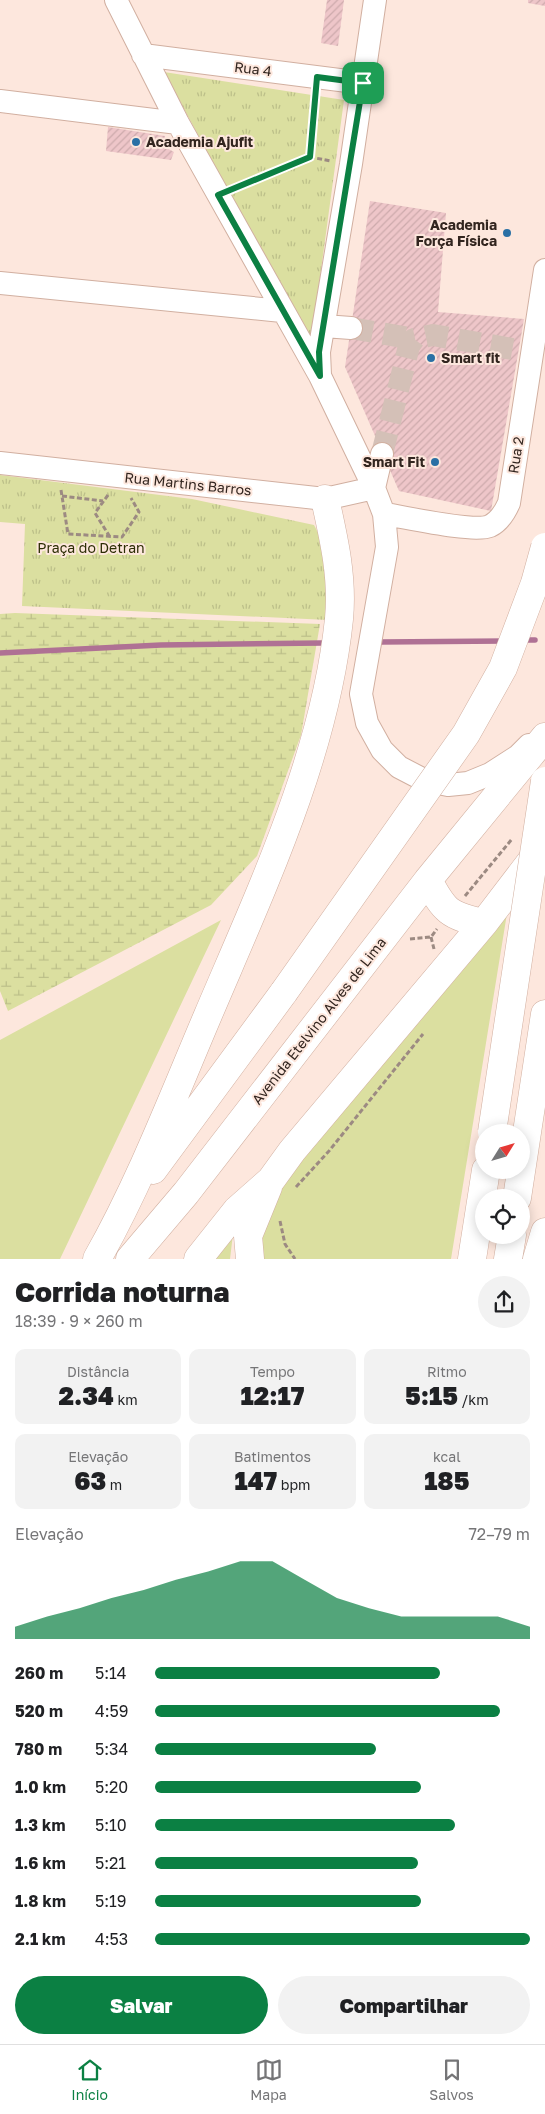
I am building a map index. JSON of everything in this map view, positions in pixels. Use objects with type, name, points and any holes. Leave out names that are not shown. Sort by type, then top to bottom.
[{"type":"main road","points":[[97,1259],[126,1208],[261,892],[303,778],[327,690],[338,620],[340,586],[337,554],[325,499]]},
{"type":"main road","points":[[126,1208],[284,992],[466,734],[503,668],[535,583],[545,548]]},
{"type":"main road","name":"Avenida Etelvino Alves de Lima","points":[[130,1259],[186,1193],[428,880],[545,737]]},
{"type":"main road","points":[[493,1124],[545,781]]},
{"type":"main road","points":[[250,1259],[248,1236],[256,1212],[282,1185],[292,1151],[484,923],[545,844]]},
{"type":"main road","points":[[428,880],[441,904],[450,914],[459,918],[484,923]]},
{"type":"main road","points":[[518,1189],[545,1014]]},
{"type":"main road","points":[[472,1259],[485,1179]]},
{"type":"main road","points":[[198,1259],[237,1210],[282,1185]]},
{"type":"main road","points":[[537,1259],[545,1232]]},
{"type":"main road","points":[[508,1259],[510,1244]]},
{"type":"street","points":[[116,0],[178,123],[282,312],[320,376],[374,488],[384,514],[387,547],[361,694],[368,723],[382,750],[399,767],[424,780],[448,784],[468,783],[490,774],[518,756],[545,728]]},
{"type":"street","points":[[320,376],[319,352],[351,164],[375,0]]},
{"type":"street","name":"Rua 4","points":[[143,55],[363,83]]},
{"type":"street","points":[[0,100],[178,123]]},
{"type":"street","name":"Rua 2","points":[[384,514],[474,528],[492,525],[502,516],[509,502],[525,351],[545,270]]},
{"type":"street","points":[[0,283],[282,312]]},
{"type":"street","points":[[324,326],[350,328]]},
{"type":"street","points":[[374,488],[382,454]]},
{"type":"street","name":"Rua Martins Barros","points":[[0,463],[325,499],[374,488]]},
{"type":"path","points":[[310,157],[317,77]]},
{"type":"path","points":[[218,195],[310,157],[351,164]]},
{"type":"path","points":[[58,469],[68,534],[122,537],[140,512],[130,496]]},
{"type":"path","points":[[110,536],[95,513],[107,495],[115,495]]},
{"type":"path","points":[[62,496],[103,501]]},
{"type":"path","points":[[431,937],[514,837]]},
{"type":"path","points":[[282,1185],[329,1151],[428,1028]]},
{"type":"path","points":[[281,1213],[280,1222],[285,1244],[295,1259]]},
{"type":"green space","points":[[164,72],[344,100],[311,344]]},
{"type":"green space","name":"Praça do Detran","points":[[0,475],[192,499],[314,525],[327,550],[328,620],[22,606],[25,524],[0,522]]},
{"type":"green space","points":[[0,614],[320,624],[301,735],[257,856],[211,905],[8,1011],[0,991]]},
{"type":"green space","points":[[509,901],[451,1259],[261,1259],[256,1210]]},
{"type":"green space","points":[[221,920],[60,1259],[0,1259],[0,1040]]},
{"type":"green space","points":[[233,1234],[230,1259],[213,1259]]},
{"type":"building","points":[[327,0],[344,0],[338,46],[321,43]]},
{"type":"building","points":[[528,0],[545,0],[545,6],[528,3]]},
{"type":"building","name":"Academia Ajufit","points":[[108,127],[165,136],[165,147],[174,152],[171,160],[106,151]]},
{"type":"building","name":"Smart fit","points":[[370,201],[446,213],[438,312],[524,319],[491,511],[399,491],[345,367]]},
{"type":"waterway","points":[[522,640],[535,640]]},
{"type":"waterway","points":[[381,642],[505,641]]},
{"type":"waterway","points":[[0,653],[161,645],[323,643]]},
{"type":"tunnel","points":[[351,328],[414,339]]},
{"type":"tunnel","points":[[382,454],[409,346],[414,339],[433,335],[518,350]]},
{"type":"place","name":"Academia Ajufit","points":[[136,142]]},
{"type":"place","name":"Academia Força Física","points":[[507,233]]},
{"type":"place","name":"Smart fit","points":[[431,358]]},
{"type":"place","name":"Smart Fit","points":[[435,462]]},
{"type":"route","points":[[317,77],[363,83],[319,352],[320,376],[282,312],[218,195],[310,157],[317,77]]}]
